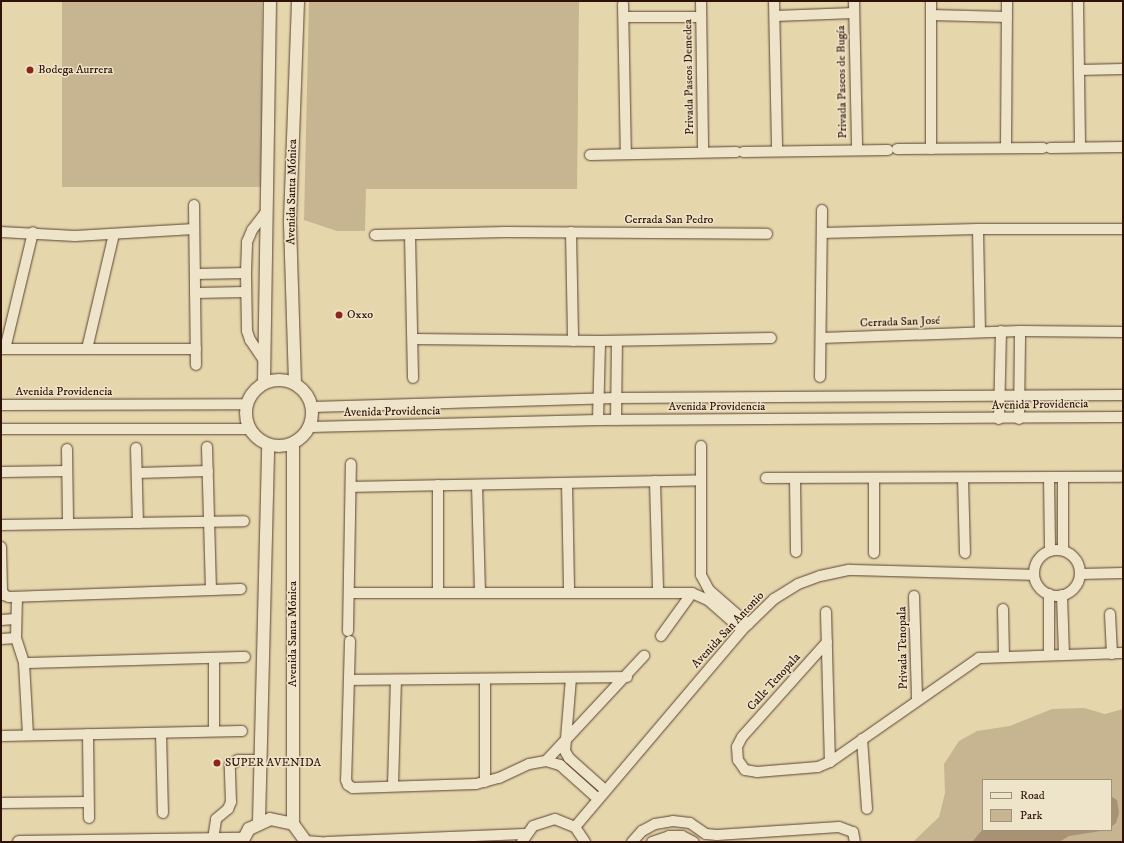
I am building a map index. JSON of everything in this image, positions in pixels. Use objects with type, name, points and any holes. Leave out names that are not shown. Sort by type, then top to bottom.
[{"type":"street","name":"Avenida Santa Mónica","points":[[264,383],[270,1]]},
{"type":"street","name":"Avenida Santa Mónica","points":[[295,384],[290,220],[298,1]]},
{"type":"street","name":"Privada Paseos Demedea","points":[[701,1],[703,152]]},
{"type":"street","name":"Privada Paseos de Bugía","points":[[777,151],[857,150],[854,1]]},
{"type":"street","points":[[931,1],[931,149]]},
{"type":"street","points":[[1006,148],[1007,1]]},
{"type":"street","points":[[1078,1],[1080,147]]},
{"type":"street","points":[[774,2],[777,151]]},
{"type":"street","points":[[623,4],[626,154]]},
{"type":"street","name":"Privada Paseos de Bugía","points":[[774,16],[854,13]]},
{"type":"street","points":[[931,16],[1006,17]]},
{"type":"street","points":[[624,17],[701,17]]},
{"type":"street","points":[[1079,70],[1123,69]]},
{"type":"street","points":[[857,150],[1123,147]]},
{"type":"street","name":"Privada Paseos Demedea","points":[[590,155],[777,151]]},
{"type":"street","points":[[194,205],[196,365]]},
{"type":"street","points":[[820,376],[822,210]]},
{"type":"street","points":[[265,362],[250,340],[247,330],[246,273],[247,242],[252,230],[267,211]]},
{"type":"street","points":[[1,232],[33,232],[75,236],[194,229]]},
{"type":"street","points":[[822,233],[978,229],[1123,229]]},
{"type":"street","points":[[978,229],[980,332]]},
{"type":"street","points":[[33,232],[3,349],[196,349]]},
{"type":"street","points":[[571,232],[573,341]]},
{"type":"street","name":"Cerrada San Pedro","points":[[375,235],[571,232],[766,234]]},
{"type":"street","points":[[87,349],[114,234]]},
{"type":"street","points":[[410,235],[413,378]]},
{"type":"street","points":[[195,274],[246,273]]},
{"type":"street","points":[[195,292],[246,292]]},
{"type":"street","points":[[999,419],[1000,331]]},
{"type":"street","name":"Cerrada San José","points":[[821,338],[1000,331],[1123,332]]},
{"type":"street","points":[[1019,419],[1020,331]]},
{"type":"street","points":[[413,339],[600,342],[771,338]]},
{"type":"street","points":[[616,420],[618,341]]},
{"type":"street","points":[[598,420],[600,342]]},
{"type":"street","points":[[283,380],[295,384],[308,396],[312,407],[310,427],[303,438],[293,444],[280,447],[268,445],[256,438],[249,429],[246,416],[247,404],[255,390],[264,383],[283,380]]},
{"type":"street","name":"Avenida Providencia","points":[[312,407],[616,398],[1123,396]]},
{"type":"street","name":"Avenida Providencia","points":[[1,405],[247,404]]},
{"type":"street","name":"Avenida Providencia","points":[[310,427],[598,420],[1019,419],[1123,417]]},
{"type":"street","points":[[1,429],[249,429]]},
{"type":"street","name":"Avenida Santa Mónica","points":[[293,444],[293,824]]},
{"type":"street","points":[[259,822],[268,445]]},
{"type":"street","points":[[701,446],[701,575],[709,590],[745,627]]},
{"type":"street","points":[[207,447],[211,590]]},
{"type":"street","points":[[136,448],[138,523]]},
{"type":"street","points":[[67,449],[68,524]]},
{"type":"street","points":[[351,464],[349,680],[346,780],[348,786],[393,786],[485,782],[529,764],[546,761],[560,765],[598,799]]},
{"type":"street","points":[[1,472],[67,471]]},
{"type":"street","points":[[137,473],[208,471]]},
{"type":"street","points":[[1049,477],[1050,551]]},
{"type":"street","points":[[1063,477],[1063,550]]},
{"type":"street","points":[[766,478],[874,479],[1123,477]]},
{"type":"street","points":[[796,478],[796,552]]},
{"type":"street","points":[[963,478],[965,554]]},
{"type":"street","points":[[874,479],[874,553]]},
{"type":"street","points":[[351,487],[701,480]]},
{"type":"street","points":[[655,481],[658,591]]},
{"type":"street","points":[[567,483],[569,592]]},
{"type":"street","points":[[438,485],[438,592]]},
{"type":"street","points":[[477,485],[480,592]]},
{"type":"street","points":[[1,525],[244,521]]},
{"type":"street","points":[[1,547],[2,590],[4,596],[17,597],[241,590]]},
{"type":"street","points":[[1063,550],[1076,559],[1080,574],[1074,587],[1062,595],[1049,594],[1038,587],[1034,574],[1038,560],[1050,551],[1063,550]]},
{"type":"street","name":"Avenida San Antonio","points":[[576,827],[605,790],[745,627],[774,599],[798,584],[820,576],[849,570],[1034,574]]},
{"type":"street","points":[[1080,574],[1123,573]]},
{"type":"street","points":[[349,593],[658,591],[692,593],[708,600],[745,627]]},
{"type":"street","points":[[661,636],[692,593]]},
{"type":"street","points":[[1049,594],[1049,655]]},
{"type":"street","points":[[1062,595],[1064,654]]},
{"type":"street","name":"Privada Tenopala","points":[[914,596],[917,700]]},
{"type":"street","points":[[17,597],[16,638],[24,663],[28,735]]},
{"type":"street","points":[[1003,609],[1004,656]]},
{"type":"street","points":[[826,612],[830,762]]},
{"type":"street","points":[[1110,614],[1112,654]]},
{"type":"street","points":[[1,620],[16,619]]},
{"type":"street","points":[[1,639],[16,638]]},
{"type":"street","name":"Calle Tenopala","points":[[827,642],[742,737],[737,747],[738,760],[745,770],[757,772],[818,767],[830,762],[970,662],[979,658],[1123,653]]},
{"type":"street","points":[[546,761],[567,741],[627,677],[644,656]]},
{"type":"street","points":[[24,663],[245,657]]},
{"type":"street","points":[[214,658],[214,731]]},
{"type":"street","points":[[349,680],[627,677]]},
{"type":"street","points":[[571,678],[565,751],[569,758],[605,790]]},
{"type":"street","points":[[485,679],[485,782]]},
{"type":"street","points":[[393,786],[396,680]]},
{"type":"street","points":[[2,736],[242,731]]},
{"type":"street","points":[[161,732],[163,812]]},
{"type":"street","points":[[88,734],[89,818]]},
{"type":"street","points":[[862,739],[866,809]]},
{"type":"street","points":[[213,839],[216,819],[228,809],[231,802],[230,765],[238,760],[260,760]]},
{"type":"street","points":[[1,804],[88,802]]},
{"type":"street","points":[[20,842],[213,839],[242,840],[259,822],[270,819],[293,824],[306,842],[322,842]]},
{"type":"street","points":[[326,842],[524,838],[543,820],[555,819],[576,827],[585,842]]},
{"type":"street","points":[[632,842],[642,831],[655,824],[673,821],[690,823],[706,834],[725,838],[839,827],[853,832],[855,842]]},
{"type":"street","points":[[652,842],[669,836],[682,836],[694,842]]},
{"type":"green space","points":[[62,1],[262,1],[262,187],[62,187]]},
{"type":"green space","points":[[309,1],[579,1],[577,189],[366,189],[365,231],[337,231],[304,220]]},
{"type":"green space","points":[[1084,708],[1105,714],[1123,709],[1123,842],[907,842],[914,841],[939,817],[945,793],[944,764],[959,741],[977,731],[1010,726],[1052,709]]},
{"type":"shaded area","points":[[1112,797],[1117,800],[1119,813],[1116,823],[1112,826]]},
{"type":"shaded area","points":[[982,830],[1101,831],[1069,836],[1059,842],[972,842]]},
{"type":"place","name":"Bodega Aurrera","points":[[30,70]]},
{"type":"place","name":"Oxxo","points":[[339,315]]},
{"type":"place","name":"SUPER AVENIDA","points":[[217,763]]}]
